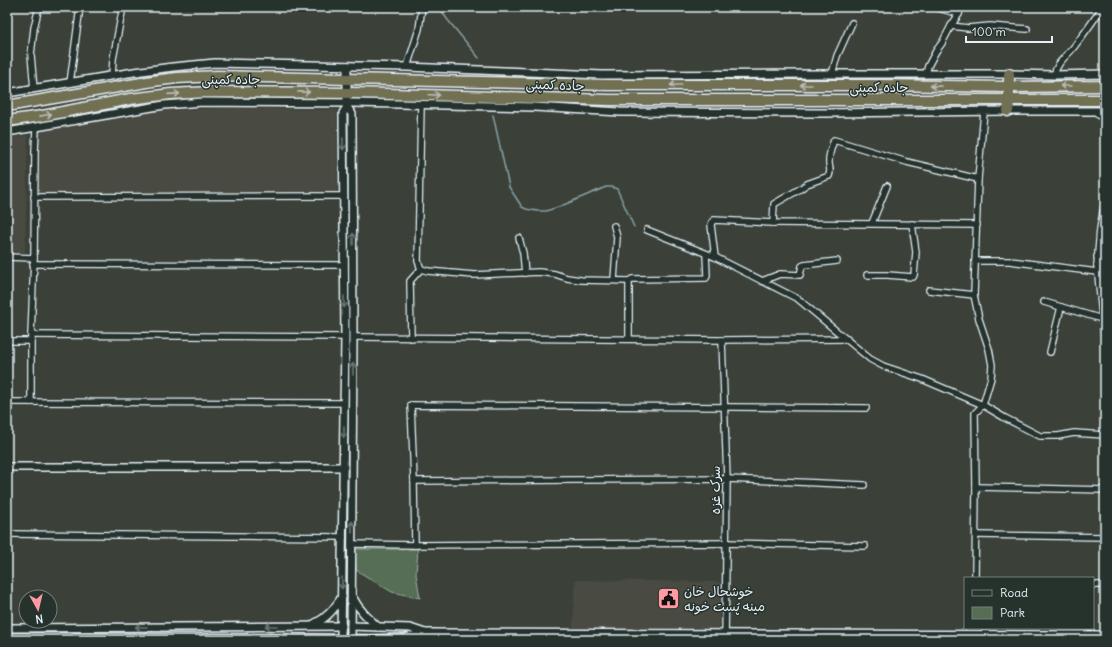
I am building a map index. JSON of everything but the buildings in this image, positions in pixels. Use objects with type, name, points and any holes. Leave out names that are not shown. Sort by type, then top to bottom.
[{"type":"highway","points":[[1009,74],[1009,106]]},
{"type":"highway","name":"جاده کمپنی","points":[[7,106],[177,78],[217,76],[608,85],[1105,86]]},
{"type":"highway","name":"جاده کمپنی","points":[[7,121],[42,116],[130,99],[171,94],[209,92],[347,101],[618,100],[1009,106],[1105,100]]},
{"type":"street","points":[[34,89],[31,55],[34,28],[39,7]]},
{"type":"street","points":[[70,83],[80,7]]},
{"type":"street","points":[[112,76],[113,59],[123,7]]},
{"type":"street","points":[[407,67],[419,29],[422,7]]},
{"type":"street","points":[[935,7],[959,14]]},
{"type":"street","points":[[926,74],[928,66],[959,14],[961,7]]},
{"type":"street","points":[[1054,75],[1056,67],[1080,39],[1102,7]]},
{"type":"street","points":[[832,74],[837,56],[852,24]]},
{"type":"street","points":[[951,26],[968,28],[990,26],[1027,29]]},
{"type":"street","points":[[7,93],[173,67],[215,63],[407,67],[602,74],[1105,74]]},
{"type":"street","points":[[341,639],[344,467],[343,113],[347,101],[347,66]]},
{"type":"street","points":[[347,101],[352,114],[353,386],[351,639]]},
{"type":"street","points":[[7,132],[124,111],[164,105],[203,102],[347,101],[421,105],[534,107],[620,112],[984,112],[1009,106],[1096,112],[1105,111]]},
{"type":"street","points":[[421,105],[418,261],[421,269]]},
{"type":"street","points":[[975,577],[975,413],[983,405],[991,378],[992,365],[989,349],[978,319],[974,295],[978,179],[984,112]]},
{"type":"street","points":[[1096,112],[1105,121]]},
{"type":"street","points":[[30,402],[36,128]]},
{"type":"street","points":[[773,222],[774,204],[806,184],[829,176],[831,170],[828,161],[834,140],[907,162],[978,179]]},
{"type":"street","points":[[872,223],[887,186]]},
{"type":"street","points":[[34,197],[344,196]]},
{"type":"street","points":[[1105,201],[1097,257],[1097,272],[1105,348]]},
{"type":"street","points":[[715,257],[711,225],[714,220],[976,225]]},
{"type":"street","points":[[867,275],[887,275],[913,278],[916,252],[912,224]]},
{"type":"street","points":[[614,226],[617,237],[614,280]]},
{"type":"street","points":[[648,230],[715,257],[798,299],[870,359],[883,366],[983,405],[1040,436],[1058,436],[1074,433],[1105,435]]},
{"type":"street","points":[[519,238],[523,254],[525,273]]},
{"type":"street","points":[[421,269],[474,276],[539,272],[581,280],[629,281],[632,279],[706,278],[706,254]]},
{"type":"street","points":[[1097,257],[1105,256]]},
{"type":"street","points":[[7,257],[33,261],[344,265]]},
{"type":"street","points":[[762,281],[780,274],[800,275],[802,266],[804,265],[836,261]]},
{"type":"street","points":[[975,261],[1010,261],[1097,272]]},
{"type":"street","points":[[1097,265],[1105,267]]},
{"type":"street","points":[[411,338],[410,281],[421,269]]},
{"type":"street","points":[[629,281],[629,339]]},
{"type":"street","points":[[344,284],[353,284]]},
{"type":"street","points":[[929,290],[974,295]]},
{"type":"street","points":[[1044,302],[1102,319]]},
{"type":"street","points":[[1050,352],[1061,307]]},
{"type":"street","points":[[353,337],[722,340],[847,339]]},
{"type":"street","points":[[7,341],[31,338],[344,338]]},
{"type":"street","name":"سرک غزه","points":[[722,340],[726,479],[725,637]]},
{"type":"street","points":[[344,386],[353,386]]},
{"type":"street","points":[[7,402],[344,403]]},
{"type":"street","points":[[415,545],[411,405],[866,408]]},
{"type":"street","points":[[7,467],[344,467]]},
{"type":"street","points":[[414,481],[726,479],[864,485]]},
{"type":"street","points":[[976,487],[1105,490]]},
{"type":"street","points":[[7,534],[343,537]]},
{"type":"street","points":[[976,535],[1105,537]]},
{"type":"street","points":[[352,544],[726,543],[865,546]]},
{"type":"street","points":[[1094,585],[1105,585]]},
{"type":"street","points":[[352,594],[357,605],[366,617],[378,627]]},
{"type":"street","points":[[310,626],[321,621],[333,611],[342,597]]},
{"type":"street","points":[[58,628],[351,626],[410,628],[425,633],[456,637],[725,637],[975,631],[1105,635]]},
{"type":"street","points":[[7,628],[18,628]]},
{"type":"street","points":[[32,629],[32,637]]},
{"type":"street","points":[[7,637],[384,639],[406,638],[425,633]]},
{"type":"shaded area","points":[[226,108],[337,110],[337,195],[33,194],[36,131],[152,111]]},
{"type":"shaded area","points":[[28,136],[25,252],[7,252],[7,137]]},
{"type":"shaded area","points":[[575,580],[720,582],[719,628],[573,628]]},
{"type":"shaded area","points":[[505,639],[505,640],[403,640]]},
{"type":"green space","points":[[355,549],[418,549],[416,574],[420,598],[392,592],[356,570]]},
{"type":"waterway","points":[[439,7],[479,58]]},
{"type":"waterway","points":[[493,115],[509,187],[522,207],[537,211],[546,211],[606,187],[612,187],[617,189],[634,227]]},
{"type":"place","name":"خوشحال خان مینه پُست خونه","points":[[668,598]]}]
